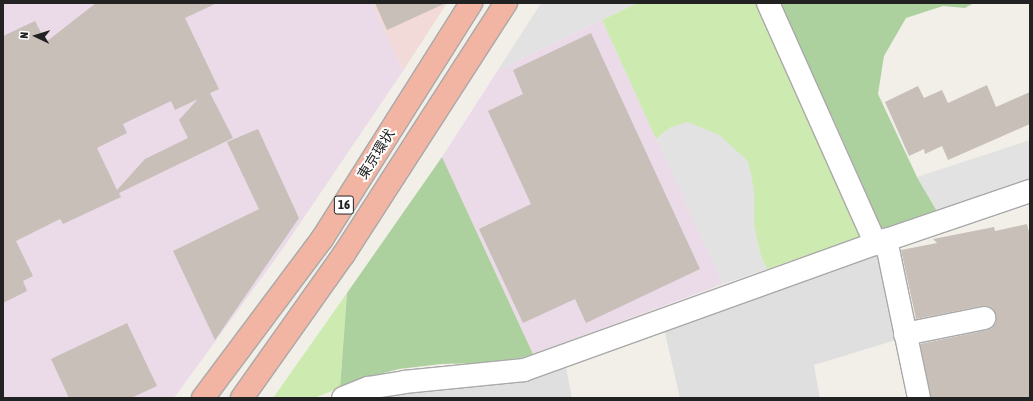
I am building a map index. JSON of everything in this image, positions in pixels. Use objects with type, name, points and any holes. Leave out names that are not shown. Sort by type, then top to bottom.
[{"type":"highway","name":"東京環状","points":[[203,398],[322,239],[470,3]]},
{"type":"highway","name":"東京環状","points":[[242,398],[344,254],[506,3]]},
{"type":"street","points":[[768,3],[881,242],[905,334],[919,398]]},
{"type":"street","points":[[343,398],[368,388],[404,382],[524,370],[881,242],[1030,191]]},
{"type":"street","points":[[905,334],[984,318]]},
{"type":"shaded area","points":[[3,3],[372,3],[403,71],[284,247],[174,398],[3,398]]},
{"type":"shaded area","points":[[372,3],[447,3],[403,71]]},
{"type":"shaded area","points":[[541,3],[637,3],[498,70]]},
{"type":"shaded area","points":[[602,20],[723,284],[533,354],[442,157],[498,70]]},
{"type":"shaded area","points":[[688,122],[719,135],[748,161],[754,189],[754,225],[760,254],[767,269],[723,284],[656,139],[671,127]]},
{"type":"shaded area","points":[[1030,140],[1030,179],[937,211],[917,177]]},
{"type":"shaded area","points":[[882,253],[899,339],[814,365],[820,398],[680,398],[664,329]]},
{"type":"shaded area","points":[[566,367],[572,398],[377,398],[386,395],[453,386],[524,381]]},
{"type":"green space","points":[[637,3],[759,3],[863,236],[767,269],[760,254],[754,225],[754,189],[671,127],[656,139],[602,20]]},
{"type":"green space","points":[[777,3],[974,3],[965,8],[943,6],[906,18],[884,56],[878,94],[917,177],[937,211],[882,229],[832,116],[825,111]]},
{"type":"green space","points":[[442,157],[533,354],[521,358],[483,363],[441,364],[399,369],[365,378],[340,388],[347,293]]},
{"type":"green space","points":[[347,293],[340,388],[314,398],[273,398]]},
{"type":"building","points":[[96,3],[217,3],[185,18],[219,89],[210,93],[233,138],[119,193],[121,197],[63,224],[60,219],[16,241],[33,276],[23,281],[27,291],[3,303],[3,36],[35,21],[46,42]],"holes":[[[198,99],[179,120],[188,138],[145,159],[117,190],[97,148],[127,133],[123,124],[171,101],[175,110]]]},
{"type":"building","points":[[375,3],[446,3],[387,30]]},
{"type":"building","points":[[591,33],[700,269],[586,323],[575,299],[523,323],[479,229],[531,204],[488,111],[523,94],[513,70]]},
{"type":"building","points":[[987,85],[996,107],[1030,92],[1030,124],[948,160],[942,146],[925,154],[924,149],[909,156],[885,102],[918,86],[924,98],[942,90],[948,103]]},
{"type":"building","points":[[258,129],[299,218],[215,340],[173,251],[259,209],[227,142]]},
{"type":"building","points":[[1027,224],[1030,236],[1030,398],[931,398],[920,344],[987,330],[992,328],[996,322],[996,316],[993,309],[988,306],[982,306],[916,319],[901,250],[937,243],[933,239],[994,227],[995,231]]},
{"type":"building","points":[[127,323],[157,386],[131,398],[69,398],[51,359]]}]
